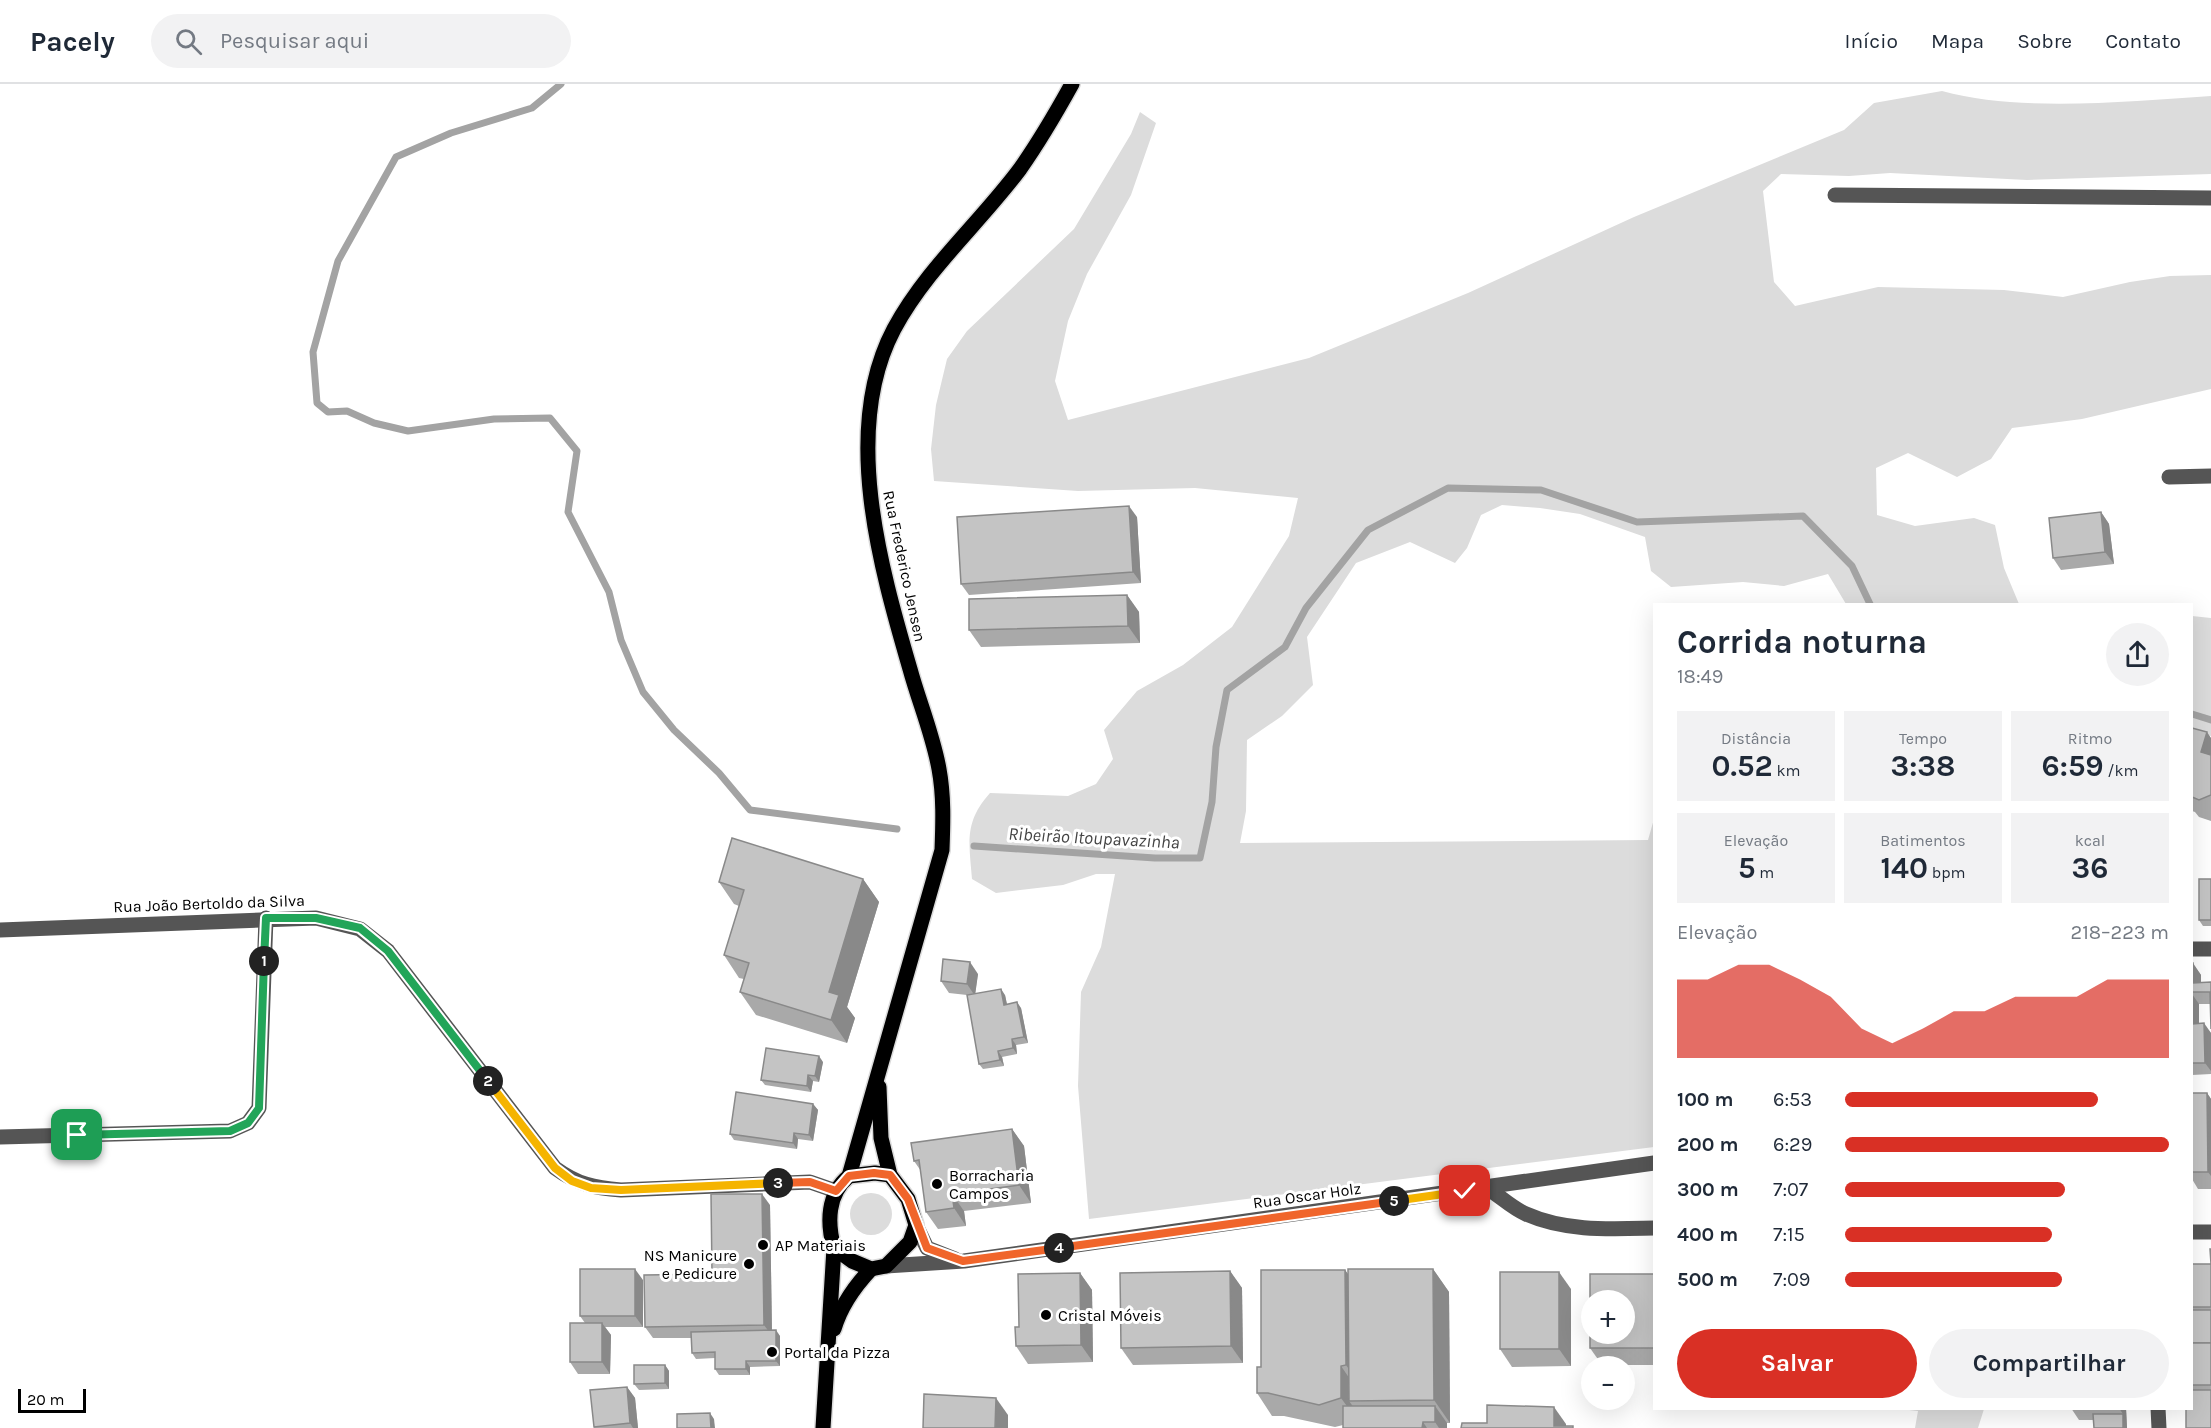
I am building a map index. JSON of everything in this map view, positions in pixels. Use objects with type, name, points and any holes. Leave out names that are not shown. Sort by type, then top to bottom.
[{"type":"main road","name":"Rua Frederico Jensen","points":[[823,1428],[834,1248],[829,1231],[829,1215],[836,1191],[849,1176],[942,850],[943,802],[939,768],[894,613],[871,497],[867,437],[870,404],[886,348],[917,292],[940,260],[1019,170],[1072,84]]},
{"type":"main road","name":"Rua Frederico Jensen","points":[[827,1355],[838,1315],[853,1288],[910,1242],[916,1225],[908,1199],[890,1175],[878,1108],[879,1069]]},
{"type":"main road","points":[[849,1176],[874,1173],[890,1175]]},
{"type":"main road","points":[[834,1248],[852,1261],[878,1268]]},
{"type":"street","points":[[1835,195],[2211,198]]},
{"type":"street","points":[[2169,477],[2211,476]]},
{"type":"street","points":[[0,1137],[230,1131],[248,1123],[259,1108],[266,918]]},
{"type":"street","name":"Rua João Bertoldo da Silva","points":[[0,930],[266,918],[316,918],[360,928],[388,951],[555,1168],[572,1181],[591,1188],[621,1190],[810,1182],[836,1191]]},
{"type":"street","points":[[2193,949],[2211,949]]},
{"type":"street","name":"Rua Oscar Holz","points":[[878,1268],[963,1261],[1653,1163]]},
{"type":"street","points":[[1487,1188],[1524,1213],[1553,1223],[1600,1229],[1653,1228]]},
{"type":"street","name":"Rua Oscar Holz","points":[[916,1225],[927,1248],[963,1261]]},
{"type":"street","points":[[2193,1232],[2211,1232]]},
{"type":"street","points":[[2158,1410],[2158,1428]]},
{"type":"shaded area","points":[[1942,91],[1973,98],[2041,104],[2211,96],[2211,174],[2027,180],[1890,173],[1849,176],[1781,174],[1763,191],[1774,282],[1795,306],[1878,287],[2004,290],[2063,297],[2130,282],[2170,276],[2211,275],[2211,389],[2082,419],[2012,428],[1991,459],[1957,477],[1908,453],[1876,468],[1877,515],[1915,526],[1974,518],[1995,525],[2004,568],[2019,603],[1845,603],[1828,574],[1784,586],[1743,582],[1671,587],[1651,571],[1645,537],[1580,514],[1502,505],[1481,515],[1467,548],[1455,563],[1410,542],[1356,563],[1307,637],[1313,685],[1282,716],[1247,740],[1246,811],[1240,843],[1648,840],[1653,822],[1653,1147],[1089,1219],[1078,1086],[1081,992],[1101,947],[1115,874],[1096,874],[1063,885],[996,893],[972,879],[970,833],[972,823],[990,793],[1068,796],[1096,784],[1113,759],[1104,730],[1137,691],[1183,665],[1232,627],[1289,536],[1298,498],[1195,488],[1078,491],[934,481],[931,449],[936,405],[947,359],[967,331],[1074,229],[1131,134],[1140,112],[1156,123],[1131,195],[1087,274],[1068,321],[1055,381],[1068,420],[1309,358],[1468,293],[1634,217],[1844,130],[1874,103]]},
{"type":"shaded area","points":[[2193,616],[2211,618],[2211,736],[2193,730]]},
{"type":"shaded area","points":[[871,1193],[886,1199],[892,1214],[886,1229],[871,1235],[856,1229],[850,1214],[856,1199]]},
{"type":"shaded area","points":[[1909,1410],[1984,1410],[1978,1428],[1915,1428],[1918,1411]]},
{"type":"building","points":[[1129,506],[1133,572],[961,584],[957,517]]},
{"type":"building","points":[[2101,512],[2105,552],[2053,558],[2049,518]]},
{"type":"building","points":[[1127,595],[1128,626],[969,630],[969,599]]},
{"type":"building","points":[[2193,728],[2207,732],[2201,752],[2211,755],[2211,795],[2199,800],[2193,797]]},
{"type":"building","points":[[732,838],[863,879],[829,992],[839,995],[831,1020],[740,992],[749,963],[724,955],[744,890],[719,882]]},
{"type":"building","points":[[2199,879],[2211,879],[2211,920],[2199,920]]},
{"type":"building","points":[[943,959],[970,962],[967,984],[941,981]]},
{"type":"building","points":[[2211,982],[2211,1029],[2210,992],[2193,992],[2193,983]]},
{"type":"building","points":[[1001,989],[1004,1005],[1017,1002],[1024,1037],[1012,1039],[1013,1048],[998,1051],[1000,1060],[979,1064],[967,995]]},
{"type":"building","points":[[2204,1023],[2205,1063],[2193,1063],[2193,1024]]},
{"type":"building","points":[[766,1048],[819,1056],[815,1076],[808,1075],[807,1086],[761,1080]]},
{"type":"building","points":[[736,1092],[813,1104],[809,1135],[794,1133],[793,1143],[730,1134]]},
{"type":"building","points":[[2193,1093],[2207,1093],[2208,1172],[2193,1172]]},
{"type":"building","points":[[1012,1129],[1019,1185],[952,1194],[954,1208],[926,1212],[919,1160],[914,1161],[911,1143]]},
{"type":"building","points":[[711,1194],[762,1194],[764,1325],[645,1327],[644,1275],[712,1274]]},
{"type":"building","points":[[2193,1264],[2211,1264],[2211,1307],[2193,1307]]},
{"type":"building","points":[[580,1269],[635,1269],[635,1316],[580,1316]]},
{"type":"building","points":[[1348,1269],[1433,1269],[1434,1400],[1349,1401]]},
{"type":"building","points":[[1261,1270],[1345,1270],[1346,1365],[1341,1366],[1341,1398],[1319,1405],[1268,1393],[1257,1393],[1257,1367],[1261,1367]]},
{"type":"building","points":[[1230,1271],[1231,1346],[1121,1348],[1120,1273]]},
{"type":"building","points":[[1500,1272],[1559,1272],[1559,1349],[1500,1349]]},
{"type":"building","points":[[1080,1273],[1081,1345],[1016,1346],[1015,1327],[1019,1327],[1018,1274]]},
{"type":"building","points":[[1590,1274],[1653,1274],[1653,1348],[1590,1348],[1590,1344],[1635,1344],[1635,1290],[1590,1290]]},
{"type":"building","points":[[2193,1310],[2211,1310],[2211,1343],[2193,1343]]},
{"type":"building","points":[[570,1323],[602,1323],[602,1362],[570,1362]]},
{"type":"building","points":[[776,1330],[776,1361],[746,1361],[746,1369],[715,1369],[715,1352],[692,1353],[691,1332]]},
{"type":"building","points":[[2193,1343],[2211,1343],[2211,1385],[2193,1385]]},
{"type":"building","points":[[634,1365],[665,1365],[665,1383],[634,1384]]},
{"type":"building","points":[[627,1387],[630,1423],[594,1427],[590,1390]]},
{"type":"building","points":[[2193,1390],[2211,1390],[2211,1428],[2186,1428],[2186,1410],[2193,1410]]},
{"type":"building","points":[[924,1394],[996,1398],[995,1428],[923,1428]]},
{"type":"building","points":[[1487,1405],[1554,1407],[1554,1426],[1573,1426],[1573,1428],[1461,1428],[1462,1423],[1487,1423]]},
{"type":"building","points":[[1343,1406],[1435,1406],[1435,1422],[1423,1422],[1422,1428],[1343,1428]]},
{"type":"building","points":[[710,1413],[711,1428],[677,1428],[677,1414]]},
{"type":"building","points":[[2093,1414],[2123,1414],[2123,1428],[2094,1428]]},
{"type":"waterway","name":"Ribeirão Itoupavazinha","points":[[561,84],[532,108],[451,133],[396,157],[338,261],[313,352],[317,403],[328,412],[347,411],[374,423],[408,431],[494,419],[550,418],[577,451],[568,512],[609,592],[621,640],[643,692],[674,730],[719,773],[750,810],[897,829]]},
{"type":"waterway","name":"Ribeirão Itoupavazinha","points":[[974,846],[1155,858],[1200,858],[1212,802],[1216,747],[1227,690],[1285,647],[1306,608],[1368,530],[1448,488],[1541,490],[1637,522],[1803,516],[1852,566],[1870,603]]},
{"type":"waterway","name":"Ribeirão Itoupavazinha","points":[[2193,714],[2211,720]]},
{"type":"place","name":"Borracharia Campos","points":[[937,1184]]},
{"type":"place","name":"AP Materiais","points":[[763,1245]]},
{"type":"place","name":"NS Manicure e Pedicure","points":[[749,1264]]},
{"type":"place","name":"Cristal Móveis","points":[[1046,1315]]},
{"type":"place","name":"Portal da Pizza","points":[[772,1352]]},
{"type":"route","points":[[77,1135],[230,1131],[248,1123],[259,1108],[266,918],[316,918],[360,928],[388,951],[555,1168],[572,1181],[591,1188],[621,1190],[810,1182],[836,1191],[849,1176],[874,1173],[890,1175],[900,1185],[908,1199],[916,1225],[927,1248],[941,1255],[963,1261],[1465,1191]]}]
